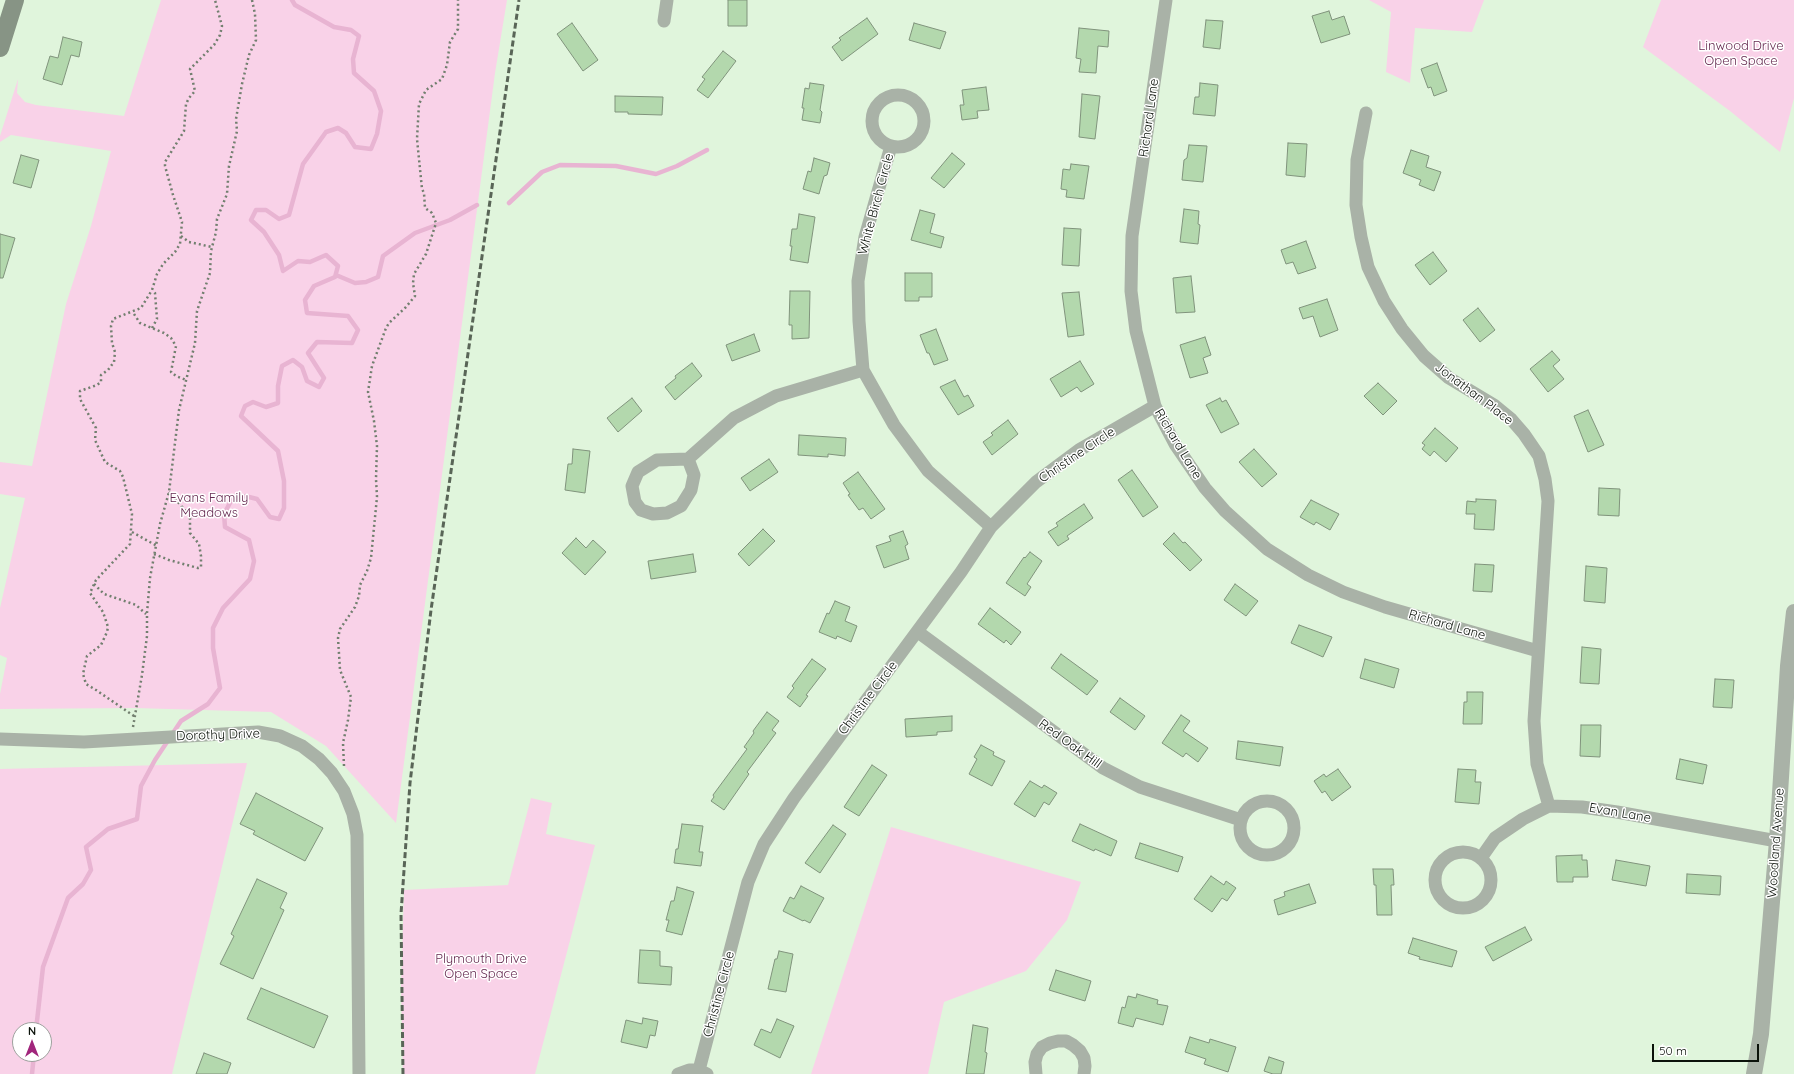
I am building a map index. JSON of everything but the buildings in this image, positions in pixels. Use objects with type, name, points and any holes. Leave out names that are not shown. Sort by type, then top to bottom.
[{"type":"main road","points":[[0,44],[15,0]]},
{"type":"street","points":[[664,21],[667,0]]},
{"type":"street","name":"Richard Lane","points":[[1166,0],[1132,236],[1131,291],[1140,351],[1155,406],[1175,444],[1205,488],[1225,511],[1267,549],[1308,575],[1343,592],[1385,607],[1538,651]]},
{"type":"street","name":"White Birch Circle","points":[[894,95],[904,96],[914,100],[921,109],[924,121],[923,129],[917,139],[908,145],[900,147],[891,146],[882,142],[876,135],[872,125],[872,114],[876,107],[884,99],[894,95]]},
{"type":"street","name":"Jonathan Place","points":[[1366,113],[1357,160],[1356,205],[1368,267],[1384,301],[1402,329],[1424,356],[1449,378],[1494,405],[1524,434],[1539,456],[1545,479],[1548,502],[1534,721],[1537,764],[1549,806]]},
{"type":"street","name":"White Birch Circle","points":[[891,146],[865,238],[858,281],[859,321],[864,370],[894,425],[928,471],[991,527]]},
{"type":"street","points":[[688,459],[694,475],[691,490],[681,506],[667,513],[653,514],[641,510],[635,502],[632,486],[638,472],[656,460],[688,459],[734,418],[776,396],[864,370]]},
{"type":"street","name":"Christine Circle","points":[[678,1074],[689,1070],[703,1072],[748,882],[764,844],[794,798],[918,632],[991,527],[1036,482],[1079,450],[1155,406]]},
{"type":"street","name":"Woodland Avenue","points":[[1754,1074],[1761,1034],[1777,841],[1788,666],[1794,612]]},
{"type":"street","name":"Red Oak Hill","points":[[918,632],[1103,768],[1140,787],[1241,820]]},
{"type":"street","name":"Dorothy Drive","points":[[0,739],[84,742],[258,732],[280,736],[302,746],[319,759],[344,791],[353,814],[357,835],[359,1074]]},
{"type":"street","points":[[1267,801],[1279,804],[1286,809],[1293,820],[1295,828],[1293,838],[1288,846],[1280,852],[1268,856],[1257,854],[1248,848],[1243,841],[1240,831],[1241,820],[1247,809],[1254,804],[1267,801]]},
{"type":"street","name":"Evan Lane","points":[[1481,858],[1495,838],[1523,819],[1549,806],[1582,807],[1610,811],[1777,841]]},
{"type":"street","points":[[1463,851],[1472,853],[1481,858],[1487,864],[1491,882],[1489,891],[1484,899],[1469,908],[1451,906],[1443,900],[1434,884],[1438,865],[1444,858],[1453,853],[1463,851]]},
{"type":"street","points":[[1036,1074],[1035,1062],[1037,1054],[1042,1047],[1058,1041],[1066,1041],[1074,1045],[1084,1058],[1084,1074]]},
{"type":"path","points":[[134,716],[86,684],[83,674],[87,656],[101,645],[108,627],[103,612],[90,593],[96,580],[130,544],[132,514],[123,477],[120,471],[105,462],[95,440],[94,424],[80,399],[80,391],[101,382],[101,375],[108,370],[114,362],[115,352],[112,343],[111,326],[113,318],[141,308],[152,290],[157,274],[163,264],[175,252],[180,244],[182,222],[165,162],[184,131],[186,104],[195,91],[190,68],[214,45],[220,35],[222,26],[215,0]]},
{"type":"path","points":[[131,739],[147,636],[150,578],[160,524],[169,492],[179,410],[195,343],[197,311],[210,273],[212,247],[216,232],[217,219],[226,194],[229,166],[237,131],[236,119],[242,84],[249,54],[256,40],[255,14],[252,0]]},
{"type":"path","points":[[339,784],[344,763],[343,743],[351,696],[340,670],[338,638],[340,629],[355,607],[360,585],[367,571],[371,558],[377,497],[377,446],[368,392],[372,366],[386,328],[415,296],[413,283],[414,274],[426,254],[436,223],[432,213],[425,208],[424,193],[422,189],[417,139],[419,104],[426,90],[442,79],[447,65],[450,42],[458,29],[458,0]]},
{"type":"path","points":[[181,236],[189,242],[212,247]]},
{"type":"path","points":[[152,290],[155,293],[157,318],[152,328]]},
{"type":"path","points":[[134,314],[140,323],[164,332],[171,338],[176,346],[170,372],[186,380]]},
{"type":"path","points":[[154,554],[169,560],[198,568],[201,567],[198,544],[190,533],[190,516],[169,492]]},
{"type":"path","points":[[131,532],[156,546]]},
{"type":"path","points":[[94,584],[104,594],[136,605],[147,614]]},
{"type":"green space","name":"Evans Family Meadows","points":[[161,0],[507,0],[495,73],[396,823],[326,746],[271,712],[135,708],[0,709],[0,694],[7,658],[0,655],[0,608],[25,498],[0,494],[0,462],[32,466],[66,304],[91,226],[111,151],[11,135],[0,142],[0,136],[18,79],[17,93],[25,102],[36,105],[124,116]]},
{"type":"green space","points":[[1369,0],[1484,0],[1472,32],[1415,28],[1410,83],[1386,72],[1391,12]]},
{"type":"green space","name":"Linwood Drive Open Space","points":[[1661,0],[1794,0],[1794,98],[1780,152],[1730,111],[1643,47]]},
{"type":"green space","points":[[247,763],[172,1074],[0,1074],[0,769]]},
{"type":"green space","name":"Plymouth Drive Open Space","points":[[531,798],[552,803],[546,834],[595,845],[535,1074],[403,1074],[401,986],[404,890],[508,885]]},
{"type":"green space","points":[[891,827],[1081,882],[1067,920],[1026,971],[944,1002],[928,1074],[811,1074]]},
{"type":"waterway","points":[[37,1022],[43,967],[68,898],[83,884],[91,870],[86,847],[108,829],[137,819],[141,786],[155,760],[181,721],[208,704],[220,688],[213,648],[213,628],[223,608],[250,579],[254,561],[249,540],[225,527],[224,514],[231,501],[245,496],[257,499],[270,517],[279,519],[284,508],[284,481],[278,451],[241,416],[245,406],[253,402],[266,407],[278,403],[278,386],[282,366],[293,360],[302,367],[307,381],[319,387],[324,378],[308,353],[317,342],[352,343],[358,330],[348,316],[307,313],[305,300],[314,286],[335,277],[338,266],[326,255],[310,262],[298,261],[283,271],[279,255],[264,232],[251,220],[256,210],[266,210],[279,219],[289,215],[303,164],[326,132],[338,128],[346,133],[355,147],[371,149],[377,134],[381,111],[374,91],[354,73],[353,59],[359,36],[351,30],[334,27],[295,5],[292,0]]},
{"type":"waterway","points":[[509,203],[542,172],[560,165],[616,166],[656,174],[677,166],[707,150]]},
{"type":"waterway","points":[[336,275],[355,283],[366,282],[378,277],[383,256],[415,233],[450,220],[477,205]]},
{"type":"waterway","points":[[32,1074],[33,1062]]},
{"type":"railway","points":[[403,1074],[401,914],[410,783],[431,610],[519,0]]}]
